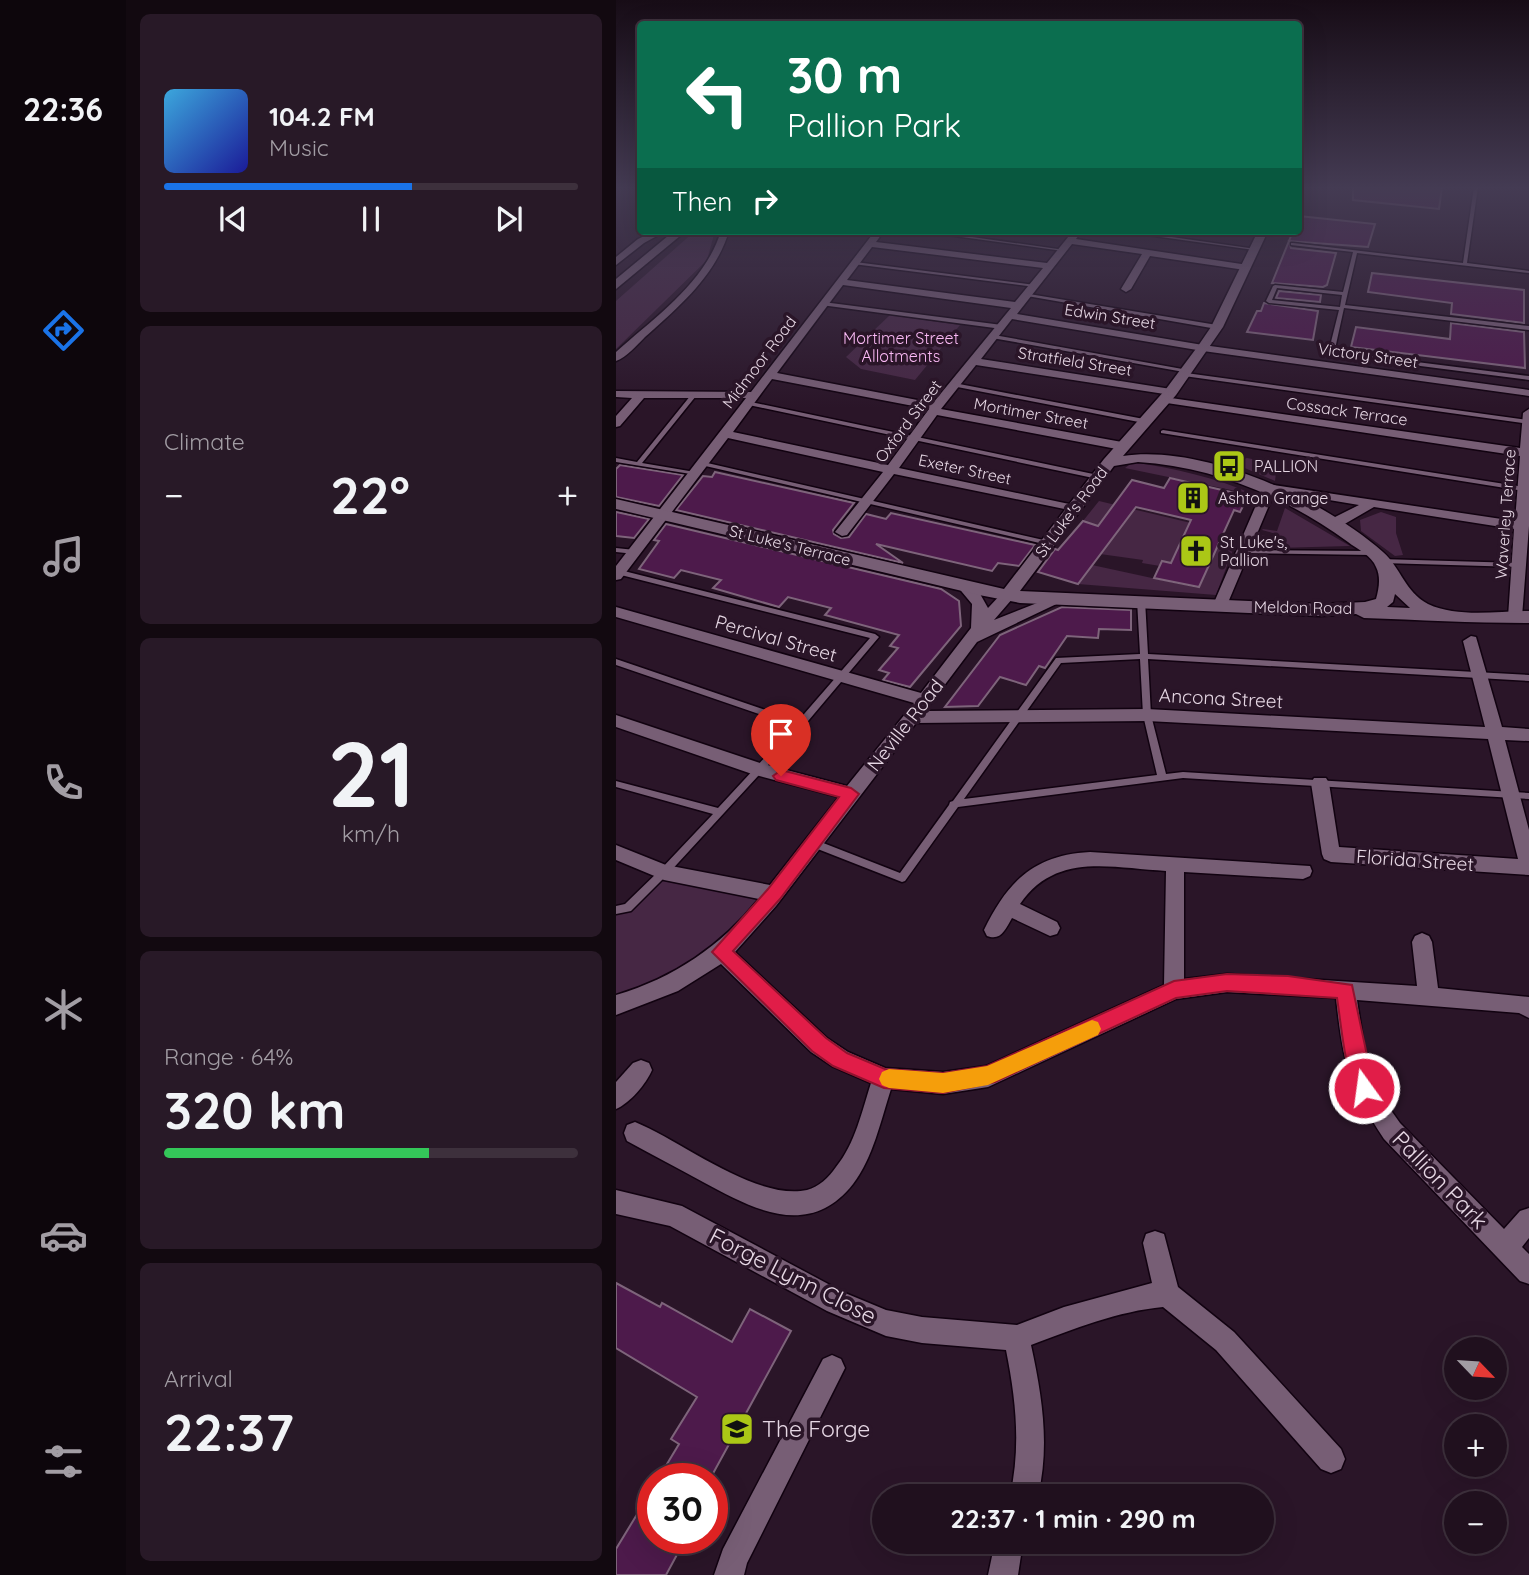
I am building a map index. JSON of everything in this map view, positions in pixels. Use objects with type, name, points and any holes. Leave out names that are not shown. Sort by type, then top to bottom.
[{"type":"street","points":[[616,285],[645,260]]},
{"type":"street","points":[[616,358],[715,260]]},
{"type":"street","name":"Midmoor Road","points":[[618,574],[857,260]]},
{"type":"street","points":[[1006,260],[1051,266]]},
{"type":"street","name":"Oxford Street","points":[[842,532],[867,503],[935,409],[1055,260]]},
{"type":"street","points":[[1126,289],[1143,260]]},
{"type":"street","points":[[1203,260],[1245,267]]},
{"type":"street","name":"St Luke's Road","points":[[1008,595],[1109,462],[1168,396],[1203,348],[1217,327],[1248,260]]},
{"type":"street","name":"Edwin Street","points":[[840,282],[1015,311],[1203,348]]},
{"type":"street","name":"Victory Street","points":[[1203,348],[1529,393]]},
{"type":"street","name":"Stratfield Street","points":[[974,361],[1168,396]]},
{"type":"street","name":"Mortimer Street","points":[[768,375],[1122,446]]},
{"type":"street","points":[[616,394],[749,399]]},
{"type":"street","points":[[616,423],[640,394]]},
{"type":"street","name":"Cossack Terrace","points":[[1168,396],[1526,453]]},
{"type":"street","name":"Waverley Terrace","points":[[1522,617],[1521,526],[1529,413]]},
{"type":"street","points":[[1140,426],[1142,442],[1166,458]]},
{"type":"street","name":"Exeter Street","points":[[726,434],[1074,509]]},
{"type":"street","points":[[1109,462],[1127,457],[1166,458],[1262,487],[1521,526]]},
{"type":"street","points":[[1262,487],[1336,525],[1377,557],[1410,601],[1449,615]]},
{"type":"street","points":[[1220,605],[1243,552],[1262,487]]},
{"type":"street","name":"St Luke's Terrace","points":[[616,504],[964,586]]},
{"type":"street","points":[[1336,525],[1340,520],[1370,504]]},
{"type":"street","name":"Meldon Road","points":[[964,586],[1008,595],[1060,599],[1141,600],[1320,610],[1367,608],[1384,601],[1389,586],[1377,557]]},
{"type":"street","points":[[964,586],[1004,582],[1034,560]]},
{"type":"street","points":[[1034,560],[1031,583],[1060,599]]},
{"type":"street","points":[[964,586],[982,607],[978,627]]},
{"type":"street","name":"Neville Road","points":[[616,1005],[655,992],[722,952],[774,894],[925,700],[978,627],[1008,595]]},
{"type":"street","points":[[959,653],[995,625],[1060,599]]},
{"type":"street","points":[[1320,610],[1522,617]]},
{"type":"street","name":"Percival Street","points":[[616,612],[925,700]]},
{"type":"street","points":[[1472,641],[1529,866]]},
{"type":"street","name":"Ancona Street","points":[[911,717],[1147,715],[1529,735]]},
{"type":"street","points":[[616,722],[758,769],[851,794]]},
{"type":"street","name":"Florida Street","points":[[1320,783],[1331,855],[1529,866]]},
{"type":"street","points":[[616,852],[664,872],[774,894]]},
{"type":"street","points":[[995,930],[1025,884],[1040,871],[1057,864],[1084,861],[1303,872]]},
{"type":"street","points":[[1174,990],[1175,864]]},
{"type":"street","points":[[1009,908],[1050,928]]},
{"type":"street","points":[[1422,942],[1429,996]]},
{"type":"street","points":[[722,952],[819,1045],[840,1059],[884,1078],[943,1083],[988,1076],[1174,990],[1227,983],[1429,996],[1522,1004],[1529,1008]]},
{"type":"street","name":"Pallion Park","points":[[1346,990],[1356,1060],[1364,1088],[1374,1106],[1392,1130],[1529,1272]]},
{"type":"street","points":[[616,1098],[640,1070]]},
{"type":"street","points":[[635,1133],[757,1198],[796,1207],[815,1202],[834,1189],[849,1171],[884,1078]]},
{"type":"street","name":"Forge Lynn Close","points":[[616,1202],[673,1215],[794,1281],[886,1323],[922,1330],[1017,1338],[1064,1320],[1147,1296],[1167,1294]]},
{"type":"street","points":[[1505,1247],[1529,1220]]},
{"type":"street","points":[[1155,1243],[1167,1294],[1225,1341],[1331,1460]]},
{"type":"street","points":[[1017,1338],[1032,1433],[1031,1462],[1026,1484]]},
{"type":"street","points":[[729,1575],[733,1559],[832,1368]]},
{"type":"street","points":[[1003,1575],[1007,1554]]},
{"type":"lane","points":[[1353,260],[1332,350],[1352,356],[1529,378]]},
{"type":"lane","points":[[1433,260],[1529,272]]},
{"type":"lane","points":[[855,263],[1032,290],[1217,327]]},
{"type":"lane","points":[[1345,294],[1275,286],[1269,301],[1529,328]]},
{"type":"lane","points":[[823,304],[998,332],[1185,373],[1528,422]]},
{"type":"lane","points":[[954,385],[1140,426]]},
{"type":"lane","points":[[638,464],[693,396]]},
{"type":"lane","points":[[749,399],[915,439],[1098,477]]},
{"type":"lane","points":[[1163,432],[1524,489]]},
{"type":"lane","points":[[616,460],[695,474]]},
{"type":"lane","points":[[703,464],[1048,543]]},
{"type":"lane","points":[[616,550],[635,552]]},
{"type":"lane","points":[[1243,552],[1377,557],[1522,557]]},
{"type":"lane","points":[[616,910],[628,908],[664,872],[876,638],[618,574]]},
{"type":"lane","points":[[1141,600],[1147,715],[1161,776]]},
{"type":"lane","points":[[812,843],[902,878],[1059,660],[1144,656],[1529,678]]},
{"type":"lane","points":[[616,662],[800,725]]},
{"type":"lane","points":[[953,804],[1161,776],[1529,796]]},
{"type":"lane","points":[[616,784],[720,812]]},
{"type":"green space","points":[[662,260],[706,260],[616,349],[616,301]]},
{"type":"green space","name":"Mortimer Street Allotments","points":[[890,315],[960,325],[915,380],[861,369],[846,357]]},
{"type":"green space","points":[[1247,458],[1277,464],[1275,481],[1233,463]]},
{"type":"green space","points":[[1133,462],[1195,474],[1255,495],[1125,468]]},
{"type":"green space","points":[[1099,501],[1191,523],[1170,563],[1162,561],[1160,566],[1142,563],[1143,560],[1100,554],[1122,524],[1103,519],[1098,526],[1083,521]]},
{"type":"green space","points":[[1285,508],[1350,546],[1276,548],[1265,543],[1261,535],[1275,538],[1276,534],[1262,530],[1277,531]]},
{"type":"green space","points":[[1381,512],[1396,517],[1396,533],[1403,555],[1395,556],[1361,531],[1360,520]]},
{"type":"green space","points":[[1220,541],[1235,544],[1216,595],[1078,584],[1092,565],[1198,588]]},
{"type":"green space","points":[[664,872],[774,894],[736,937],[616,1005],[616,910],[628,908]]},
{"type":"building","points":[[1281,260],[1334,260],[1327,285],[1323,287],[1272,283]]},
{"type":"building","points":[[1372,273],[1524,290],[1524,323],[1451,314],[1452,303],[1368,292]]},
{"type":"building","points":[[1279,291],[1321,295],[1320,302],[1276,298]]},
{"type":"building","points":[[1264,303],[1318,311],[1313,340],[1247,332]]},
{"type":"building","points":[[1451,323],[1524,332],[1525,368],[1351,347],[1356,327],[1450,339]]},
{"type":"building","points":[[620,465],[683,475],[659,506],[616,497],[616,469]]},
{"type":"building","points":[[715,472],[854,503],[833,530],[834,534],[841,538],[849,537],[866,514],[886,519],[891,513],[1035,545],[1019,566],[998,563],[992,571],[876,544],[903,563],[676,510],[703,476],[712,477]]},
{"type":"building","points":[[1170,478],[1248,496],[1240,512],[1234,510],[1199,587],[1154,578],[1162,561],[1171,563],[1191,520],[1136,507],[1078,584],[1038,572],[1055,549],[1058,550],[1083,521],[1098,526],[1132,480],[1164,488]]},
{"type":"building","points":[[616,512],[649,519],[634,538],[616,536]]},
{"type":"building","points":[[666,524],[941,589],[959,601],[961,626],[910,687],[883,680],[889,673],[879,670],[898,648],[890,646],[899,635],[825,615],[831,608],[788,597],[779,607],[713,588],[721,580],[681,570],[674,578],[639,569],[659,541],[654,540]]},
{"type":"building","points":[[1062,607],[1131,610],[1131,630],[1099,629],[1098,638],[1067,636],[1045,668],[1039,666],[1026,685],[1000,677],[978,706],[945,707],[1000,635]]},
{"type":"building","points":[[616,1283],[660,1307],[662,1303],[732,1342],[750,1309],[791,1331],[719,1463],[668,1463],[679,1444],[671,1439],[697,1397],[616,1348]]},
{"type":"building","points":[[637,1514],[637,1554],[677,1554],[666,1575],[616,1575],[616,1549]]},
{"type":"slow traffic","points":[[889,1079],[943,1083],[988,1076],[1092,1029]]},
{"type":"place","name":"PALLION","points":[[1229,466]]},
{"type":"place","name":"Ashton Grange","points":[[1193,498]]},
{"type":"place","name":"St Luke's, Pallion","points":[[1196,551]]},
{"type":"place","name":"The Forge","points":[[737,1429]]},
{"type":"route","points":[[781,776],[851,794],[774,894],[722,952],[819,1045],[840,1059],[884,1078],[943,1083],[988,1076],[1174,990],[1227,983],[1288,985],[1346,990],[1356,1060],[1364,1088]]}]
